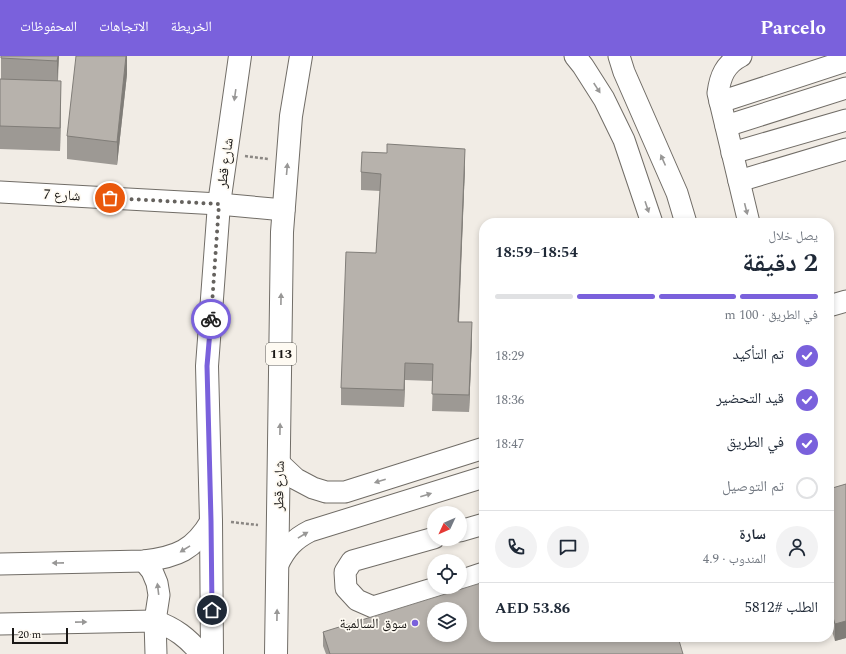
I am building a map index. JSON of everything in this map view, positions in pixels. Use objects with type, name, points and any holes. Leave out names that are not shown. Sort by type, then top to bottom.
[{"type":"main road","name":"شارع قطر","points":[[212,654],[211,521],[207,366],[219,204],[240,56]]},
{"type":"main road","name":"شارع قطر","points":[[276,654],[282,232],[291,116],[301,56]]},
{"type":"street","points":[[575,56],[604,99],[624,140],[650,218]]},
{"type":"street","points":[[620,56],[624,72],[677,193],[684,218]]},
{"type":"street","points":[[741,56],[735,59],[722,75],[718,94],[749,218]]},
{"type":"street","points":[[720,102],[846,61]]},
{"type":"street","points":[[726,126],[846,88]]},
{"type":"street","points":[[732,153],[846,120]]},
{"type":"street","points":[[739,181],[846,149]]},
{"type":"street","name":"شارع 7","points":[[0,192],[219,204],[284,210]]},
{"type":"street","points":[[834,305],[846,301]]},
{"type":"street","points":[[279,462],[296,479],[313,488],[326,492],[344,492],[479,450]]},
{"type":"street","points":[[278,564],[283,553],[291,543],[310,531],[479,479]]},
{"type":"street","points":[[0,564],[144,561],[162,559],[182,552],[191,546],[206,530],[211,521]]},
{"type":"street","points":[[467,529],[479,525]]},
{"type":"street","points":[[427,540],[352,561],[345,572],[346,588],[357,600],[373,607],[427,591]]},
{"type":"street","points":[[144,561],[152,571],[157,583],[159,595],[155,621],[156,654]]},
{"type":"street","points":[[467,579],[479,575]]},
{"type":"street","points":[[0,624],[155,621],[168,626],[182,635],[195,646],[201,654]]},
{"type":"path","points":[[226,154],[288,161]]},
{"type":"path","points":[[211,521],[278,527]]},
{"type":"building","points":[[1,56],[58,56],[57,61],[1,58]]},
{"type":"building","points":[[76,56],[126,56],[117,142],[67,136]]},
{"type":"building","points":[[0,79],[61,81],[60,128],[0,126]]},
{"type":"building","points":[[387,144],[465,149],[458,322],[472,322],[469,395],[432,394],[433,364],[405,363],[404,390],[341,388],[346,252],[376,253],[381,174],[361,172],[362,152],[387,153]]},
{"type":"building","points":[[846,484],[846,621],[835,624],[834,621],[834,488]]},
{"type":"building","name":"سوق السالمية","points":[[479,584],[479,642],[679,642],[683,654],[330,654],[323,632],[445,594],[467,594],[467,587]]},
{"type":"way so far","points":[[110,198],[219,204],[211,319]]},
{"type":"place","name":"سوق السالمية","points":[[415,623]]},
{"type":"route","points":[[211,319],[207,366],[212,610]]}]
